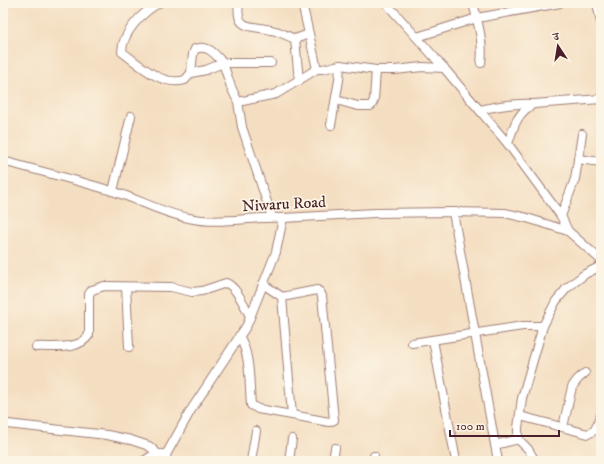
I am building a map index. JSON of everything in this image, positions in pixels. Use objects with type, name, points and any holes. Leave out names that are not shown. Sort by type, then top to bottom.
[{"type":"street","points":[[159,3],[136,21],[124,41],[122,52],[154,75],[172,82],[185,80],[190,73],[195,48],[206,48],[213,51],[223,63],[238,102],[242,128],[272,217]]},
{"type":"street","points":[[239,3],[238,15],[241,21],[252,28],[271,30],[295,39],[309,34]]},
{"type":"street","points":[[302,3],[317,69]]},
{"type":"street","points":[[386,3],[444,68],[508,144],[561,216],[570,232],[601,260]]},
{"type":"street","points":[[473,3],[483,52],[481,63]]},
{"type":"street","points":[[417,37],[519,6],[560,3]]},
{"type":"street","points":[[597,3],[601,22]]},
{"type":"street","points":[[295,39],[299,81]]},
{"type":"street","points":[[190,73],[206,70],[223,63],[271,63]]},
{"type":"street","points":[[238,102],[276,94],[317,69],[340,66],[376,70],[395,70],[422,66],[444,68]]},
{"type":"street","points":[[331,125],[340,66]]},
{"type":"street","points":[[336,100],[358,106],[371,106],[374,100],[376,70]]},
{"type":"street","points":[[480,110],[502,105],[601,99]]},
{"type":"street","points":[[508,144],[519,115],[526,108],[534,104]]},
{"type":"street","points":[[113,191],[131,116]]},
{"type":"street","points":[[561,216],[575,180],[582,134]]},
{"type":"street","points":[[578,158],[601,162]]},
{"type":"street","name":"Niwaru Road","points":[[3,161],[113,191],[165,212],[189,218],[230,221],[272,217],[283,218],[375,213],[505,213],[527,218],[570,232]]},
{"type":"street","points":[[453,212],[498,461]]},
{"type":"street","points":[[7,424],[107,435],[131,440],[149,446],[159,455],[166,457],[191,410],[247,325],[276,252],[283,218]]},
{"type":"street","points":[[535,461],[528,449],[520,441],[518,428],[522,398],[543,326],[556,301],[567,288],[585,274],[601,266]]},
{"type":"street","points":[[36,347],[76,345],[82,343],[90,335],[89,294],[92,290],[104,286],[171,287],[192,292],[202,291],[226,283],[230,284],[234,289],[250,316]]},
{"type":"street","points":[[239,336],[247,353],[251,405],[258,409],[329,422],[334,420],[322,296],[320,292],[317,290],[282,297],[263,284]]},
{"type":"street","points":[[126,287],[129,347]]},
{"type":"street","points":[[282,297],[292,415]]},
{"type":"street","points":[[412,343],[523,326],[543,326]]},
{"type":"street","points":[[433,340],[456,461]]},
{"type":"street","points":[[562,427],[572,387],[578,378],[585,373]]},
{"type":"street","points":[[520,416],[588,434],[595,430],[601,415]]},
{"type":"street","points":[[251,461],[256,431]]},
{"type":"street","points":[[495,444],[519,438]]},
{"type":"street","points":[[289,461],[292,439]]},
{"type":"street","points":[[333,461],[335,448]]},
{"type":"street","points":[[144,461],[150,457],[159,455]]}]
